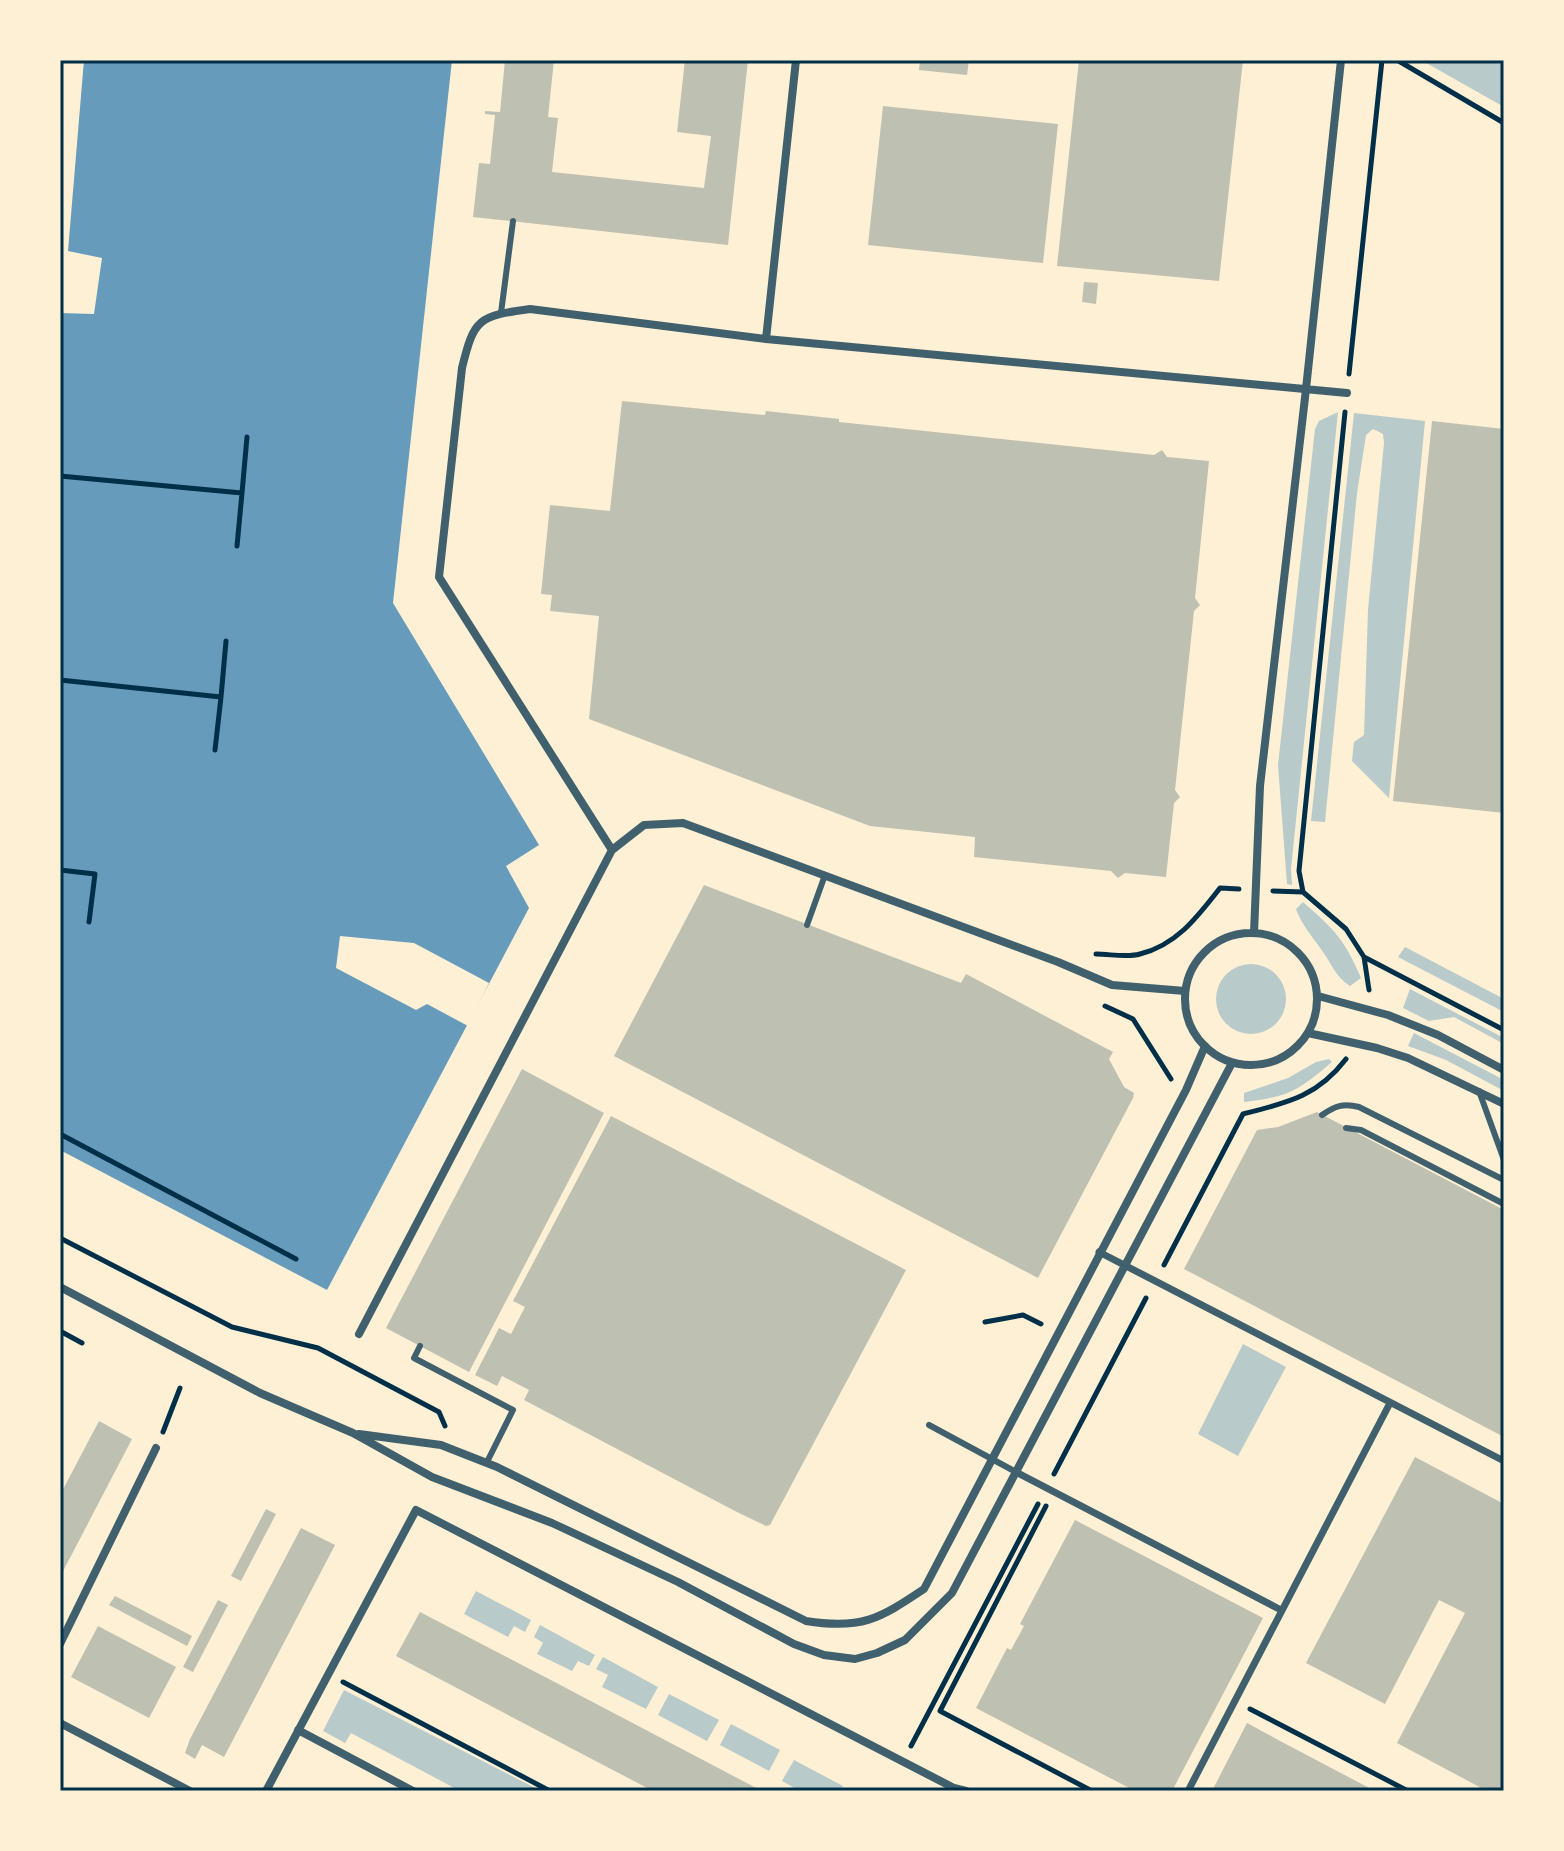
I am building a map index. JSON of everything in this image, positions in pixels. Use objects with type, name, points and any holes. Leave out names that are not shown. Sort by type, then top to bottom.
[{"type":"street","points":[[766,339],[796,60]]},
{"type":"street","points":[[1254,933],[1260,786],[1341,60]]},
{"type":"street","points":[[612,850],[439,577],[462,368],[469,340],[477,324],[501,313],[530,309],[766,339],[1347,393]]},
{"type":"street","points":[[359,1334],[612,850],[644,825],[683,823],[1058,962],[1112,985],[1185,991]]},
{"type":"street","points":[[1254,933],[1283,940],[1298,952],[1314,977],[1318,996],[1316,1016],[1308,1033],[1293,1051],[1272,1062],[1248,1065],[1232,1063],[1205,1046],[1197,1037],[1187,1015],[1185,991],[1193,968],[1208,948],[1230,936],[1254,933]]},
{"type":"street","points":[[1318,996],[1367,1009],[1438,1035],[1504,1070]]},
{"type":"street","points":[[1308,1033],[1408,1058],[1504,1104]]},
{"type":"street","points":[[353,1433],[441,1445],[487,1462],[563,1497],[806,1621],[836,1626],[872,1621],[924,1589],[1186,1090],[1205,1046]]},
{"type":"street","points":[[60,1287],[260,1393],[353,1433],[432,1477],[552,1523],[678,1582],[794,1644],[824,1655],[855,1659],[905,1640],[952,1593],[1232,1063]]},
{"type":"street","points":[[1099,1252],[1504,1461]]},
{"type":"street","points":[[1188,1791],[1390,1403]]},
{"type":"street","points":[[60,1644],[156,1448]]},
{"type":"street","points":[[1016,1472],[1281,1610]]},
{"type":"street","points":[[266,1791],[416,1510],[953,1789],[966,1791]]},
{"type":"street","points":[[60,1723],[190,1791]]},
{"type":"street","points":[[298,1730],[413,1791]]},
{"type":"lane","points":[[501,313],[513,221]]},
{"type":"lane","points":[[807,925],[825,875]]},
{"type":"lane","points":[[1479,1091],[1504,1160]]},
{"type":"lane","points":[[1322,1115],[1336,1106],[1348,1104],[1359,1107],[1504,1180]]},
{"type":"lane","points":[[1346,1128],[1361,1130],[1504,1204]]},
{"type":"lane","points":[[420,1346],[414,1358],[513,1410],[487,1462]]},
{"type":"lane","points":[[929,1425],[1016,1472]]},
{"type":"path","points":[[1303,892],[1299,871],[1382,60]]},
{"type":"path","points":[[1397,60],[1504,123]]},
{"type":"path","points":[[237,546],[247,437]]},
{"type":"path","points":[[60,476],[242,493]]},
{"type":"path","points":[[215,750],[226,641]]},
{"type":"path","points":[[60,680],[221,697]]},
{"type":"path","points":[[60,870],[95,874],[89,922]]},
{"type":"path","points":[[1058,962],[1087,954],[1139,955],[1174,940],[1196,919],[1220,888],[1303,892],[1346,929],[1364,957],[1369,976],[1367,1009]]},
{"type":"path","points":[[1364,957],[1504,1030]]},
{"type":"path","points":[[1093,1001],[1133,1019],[1172,1081],[1186,1090]]},
{"type":"path","points":[[1212,1104],[1243,1114],[1289,1103],[1311,1093],[1344,1062],[1356,1043]]},
{"type":"path","points":[[1092,1791],[940,1711],[1155,1282],[1243,1114]]},
{"type":"path","points":[[60,1134],[296,1259]]},
{"type":"path","points":[[60,1238],[232,1327],[318,1348],[439,1412],[445,1425],[441,1445]]},
{"type":"path","points":[[60,1331],[82,1343]]},
{"type":"path","points":[[156,1448],[180,1388]]},
{"type":"path","points":[[903,1761],[1050,1490]]},
{"type":"path","points":[[328,1674],[550,1791]]},
{"type":"path","points":[[1234,1701],[1408,1791]]},
{"type":"shaded area","points":[[1421,60],[1504,60],[1504,107]]},
{"type":"shaded area","points":[[1338,412],[1291,869],[1292,885],[1287,884],[1278,765],[1315,429],[1319,421]]},
{"type":"shaded area","points":[[1354,413],[1425,421],[1389,798],[1352,761],[1354,742],[1364,735],[1368,610],[1384,443],[1383,434],[1373,429],[1366,435],[1357,493],[1325,822],[1311,821]]},
{"type":"shaded area","points":[[1303,902],[1331,928],[1350,954],[1361,978],[1350,986],[1338,975],[1301,921],[1296,909]]},
{"type":"shaded area","points":[[1405,947],[1504,999],[1504,1012],[1398,957]]},
{"type":"shaded area","points":[[1251,964],[1276,974],[1286,999],[1276,1024],[1251,1034],[1226,1024],[1216,999],[1226,974]]},
{"type":"shaded area","points":[[1410,989],[1504,1038],[1504,1044],[1454,1017],[1429,1021],[1403,1008]]},
{"type":"shaded area","points":[[1414,1033],[1504,1080],[1504,1091],[1446,1060],[1408,1046]]},
{"type":"shaded area","points":[[1329,1059],[1332,1062],[1292,1091],[1244,1102],[1244,1093],[1288,1078],[1316,1062]]},
{"type":"shaded area","points":[[1243,1344],[1286,1367],[1238,1456],[1198,1434]]},
{"type":"shaded area","points":[[476,1591],[531,1620],[525,1632],[514,1626],[508,1637],[464,1614]]},
{"type":"shaded area","points":[[540,1625],[595,1655],[589,1666],[578,1661],[572,1671],[537,1654],[543,1643],[534,1637]]},
{"type":"shaded area","points":[[603,1657],[658,1687],[646,1709],[602,1687],[608,1675],[596,1669]]},
{"type":"shaded area","points":[[344,1690],[541,1791],[460,1791],[351,1733],[345,1743],[323,1731]]},
{"type":"shaded area","points":[[669,1694],[719,1720],[707,1741],[658,1715]]},
{"type":"shaded area","points":[[731,1724],[780,1750],[769,1771],[720,1745]]},
{"type":"shaded area","points":[[794,1760],[843,1786],[840,1791],[800,1791],[782,1781]]},
{"type":"water","points":[[84,60],[452,60],[393,603],[539,845],[506,866],[529,908],[327,1290],[60,1150],[60,313],[94,314],[102,258],[68,251]]},
{"type":"pier","points":[[340,936],[414,943],[489,983],[468,1026],[427,1004],[416,1010],[336,968]]},
{"type":"building","points":[[505,60],[554,60],[548,117],[558,118],[552,172],[704,188],[711,136],[677,132],[685,60],[748,60],[728,245],[473,217],[479,163],[490,164],[495,115],[485,114],[485,111],[500,112]]},
{"type":"building","points":[[920,60],[969,60],[967,75],[919,70]]},
{"type":"building","points":[[1079,60],[1243,60],[1219,281],[1057,266]]},
{"type":"building","points":[[883,106],[1058,124],[1043,263],[868,245]]},
{"type":"building","points":[[1084,282],[1098,283],[1096,304],[1082,302]]},
{"type":"building","points":[[622,401],[765,415],[766,411],[839,419],[839,422],[1154,455],[1162,450],[1167,457],[1209,461],[1195,598],[1200,605],[1194,611],[1175,790],[1180,797],[1174,803],[1166,877],[1125,873],[1118,878],[1111,871],[974,857],[975,837],[870,826],[589,719],[599,616],[550,611],[552,595],[541,594],[550,505],[610,511]]},
{"type":"building","points":[[1432,421],[1504,429],[1504,813],[1393,801]]},
{"type":"building","points":[[704,885],[961,983],[966,974],[1113,1052],[1109,1059],[1124,1087],[1134,1093],[1133,1098],[1038,1278],[614,1056]]},
{"type":"building","points":[[522,1069],[604,1113],[469,1372],[386,1328]]},
{"type":"building","points":[[1317,1112],[1504,1210],[1504,1437],[1184,1269],[1257,1130],[1278,1127]]},
{"type":"building","points":[[611,1116],[906,1270],[770,1525],[766,1526],[733,1510],[524,1400],[529,1390],[502,1376],[497,1386],[475,1375],[499,1328],[511,1334],[525,1307],[513,1301]]},
{"type":"building","points":[[99,1421],[132,1439],[60,1577],[60,1495]]},
{"type":"building","points":[[1415,1457],[1504,1504],[1504,1791],[1487,1791],[1397,1743],[1465,1613],[1439,1600],[1385,1704],[1306,1663]]},
{"type":"building","points":[[266,1509],[276,1514],[241,1581],[231,1576]]},
{"type":"building","points":[[1075,1520],[1263,1618],[1172,1791],[1135,1791],[976,1708],[1007,1648],[1011,1650],[1024,1626],[1020,1624]]},
{"type":"building","points":[[301,1528],[335,1545],[224,1757],[202,1745],[195,1759],[185,1753],[190,1739]]},
{"type":"building","points":[[115,1596],[192,1636],[187,1646],[109,1605]]},
{"type":"building","points":[[218,1600],[228,1605],[193,1672],[183,1667]]},
{"type":"building","points":[[420,1612],[762,1791],[653,1791],[586,1756],[396,1656]]},
{"type":"building","points":[[98,1626],[176,1667],[149,1718],[71,1677]]},
{"type":"building","points":[[1247,1723],[1282,1742],[1375,1791],[1212,1791]]}]
